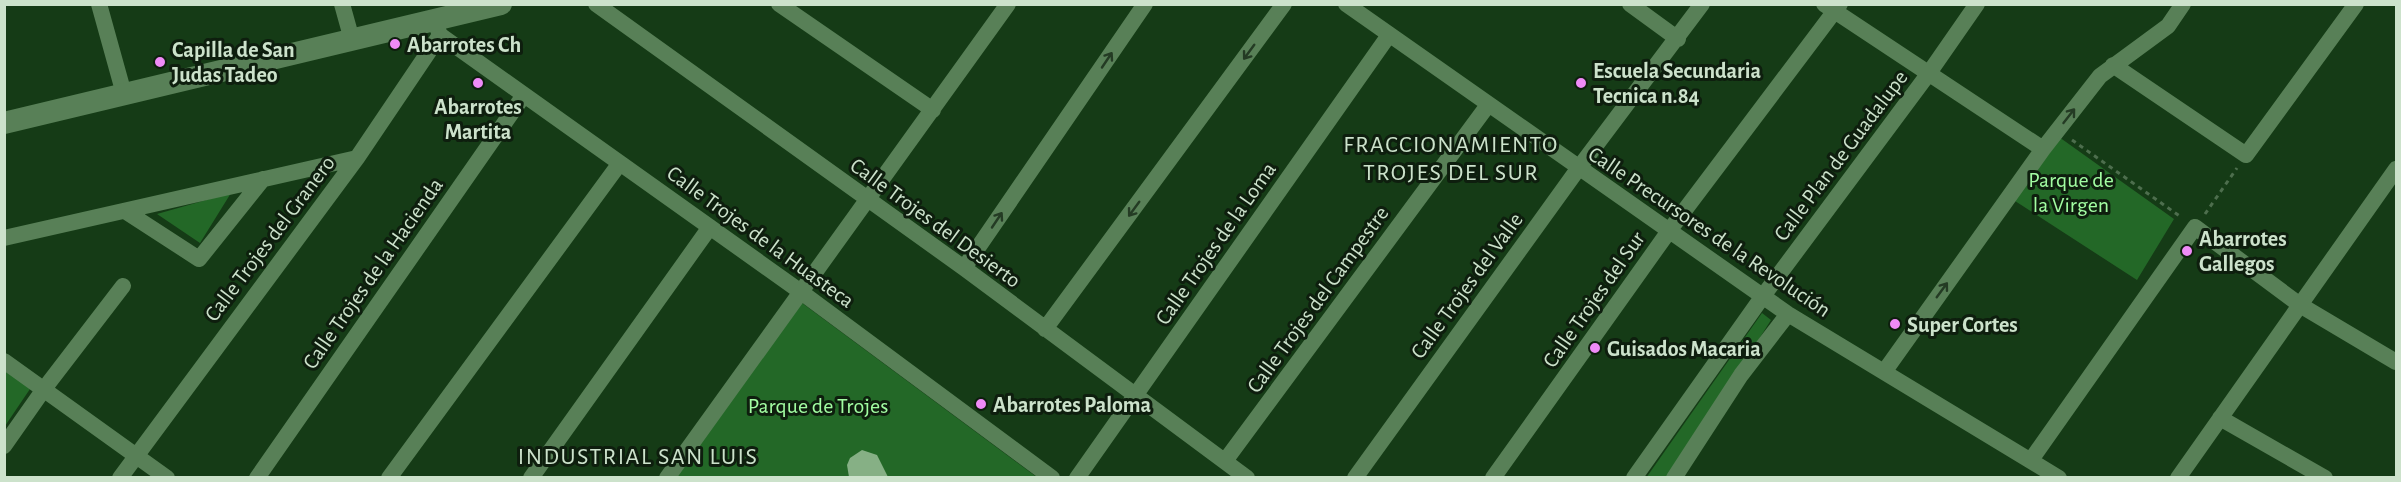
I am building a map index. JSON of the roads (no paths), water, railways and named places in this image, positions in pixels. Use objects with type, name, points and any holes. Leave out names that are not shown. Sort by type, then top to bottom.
[{"type":"main road","points":[[4,123],[352,40],[438,28],[501,4]]},
{"type":"street","points":[[99,4],[124,94]]},
{"type":"street","points":[[342,4],[352,40]]},
{"type":"street","name":"Calle Trojes del Desierto","points":[[596,4],[963,268],[1247,477]]},
{"type":"street","points":[[778,4],[933,110]]},
{"type":"street","points":[[667,477],[1008,4]]},
{"type":"street","points":[[963,268],[1145,4]]},
{"type":"street","points":[[1045,329],[1284,4]]},
{"type":"street","name":"Calle Precursores de la Revolución","points":[[1346,4],[1578,169],[1788,314],[2060,477]]},
{"type":"street","points":[[1630,4],[1678,39]]},
{"type":"street","name":"Calle Trojes del Valle","points":[[1355,477],[1578,169],[1678,39],[1702,4]]},
{"type":"street","name":"Calle Plan de Guadalupe","points":[[1634,477],[1762,296],[1929,73],[1977,4]]},
{"type":"street","points":[[1884,372],[2043,148],[2100,76],[2168,26],[2183,4]]},
{"type":"street","points":[[2114,65],[2246,155],[2356,4]]},
{"type":"street","points":[[1832,7],[2043,148]]},
{"type":"street","name":"Calle Trojes del Sur","points":[[1494,477],[1832,7]]},
{"type":"street","name":"Calle Trojes de la Huasteca","points":[[438,28],[524,94],[801,291],[1052,477]]},
{"type":"street","name":"Calle Trojes del Granero","points":[[120,477],[357,158],[438,28]]},
{"type":"street","name":"Calle Trojes de la Loma","points":[[1077,477],[1389,35]]},
{"type":"street","name":"Calle Trojes de la Hacienda","points":[[257,477],[524,94]]},
{"type":"street","name":"Calle Trojes del Campestre","points":[[1225,461],[1488,105]]},
{"type":"street","points":[[4,238],[357,158]]},
{"type":"street","points":[[389,477],[620,163]]},
{"type":"street","points":[[2178,477],[2300,305],[2389,194],[2397,169]]},
{"type":"street","points":[[125,211],[199,259],[263,179]]},
{"type":"street","points":[[531,477],[710,227]]},
{"type":"street","points":[[2031,460],[2195,227],[2300,305],[2397,362]]},
{"type":"street","points":[[4,446],[44,389],[123,286]]},
{"type":"street","points":[[1674,477],[1741,375],[1788,314]]},
{"type":"street","points":[[4,361],[167,477]]},
{"type":"street","points":[[2220,418],[2325,477]]},
{"type":"place","name":"Abarrotes Ch","points":[[395,44]]},
{"type":"place","name":"Capilla de San Judas Tadeo","points":[[160,62]]},
{"type":"place","name":"Abarrotes Martita","points":[[478,83]]},
{"type":"place","name":"Escuela Secundaria Tecnica n.84","points":[[1581,83]]},
{"type":"place","name":"Abarrotes Gallegos","points":[[2187,251]]},
{"type":"place","name":"Super Cortes","points":[[1895,324]]},
{"type":"place","name":"Guisados Macaria","points":[[1595,348]]},
{"type":"place","name":"Abarrotes Paloma","points":[[981,404]]},
{"type":"district","name":"FRACCIONAMIENTO TROJES DEL SUR","points":[[1451,158]]},
{"type":"district","name":"INDUSTRIAL SAN LUIS","points":[[638,456]]},
{"type":"park label","name":"Parque de la Virgen","points":[[2071,192]]},
{"type":"park label","name":"Parque de Trojes","points":[[818,405]]}]
